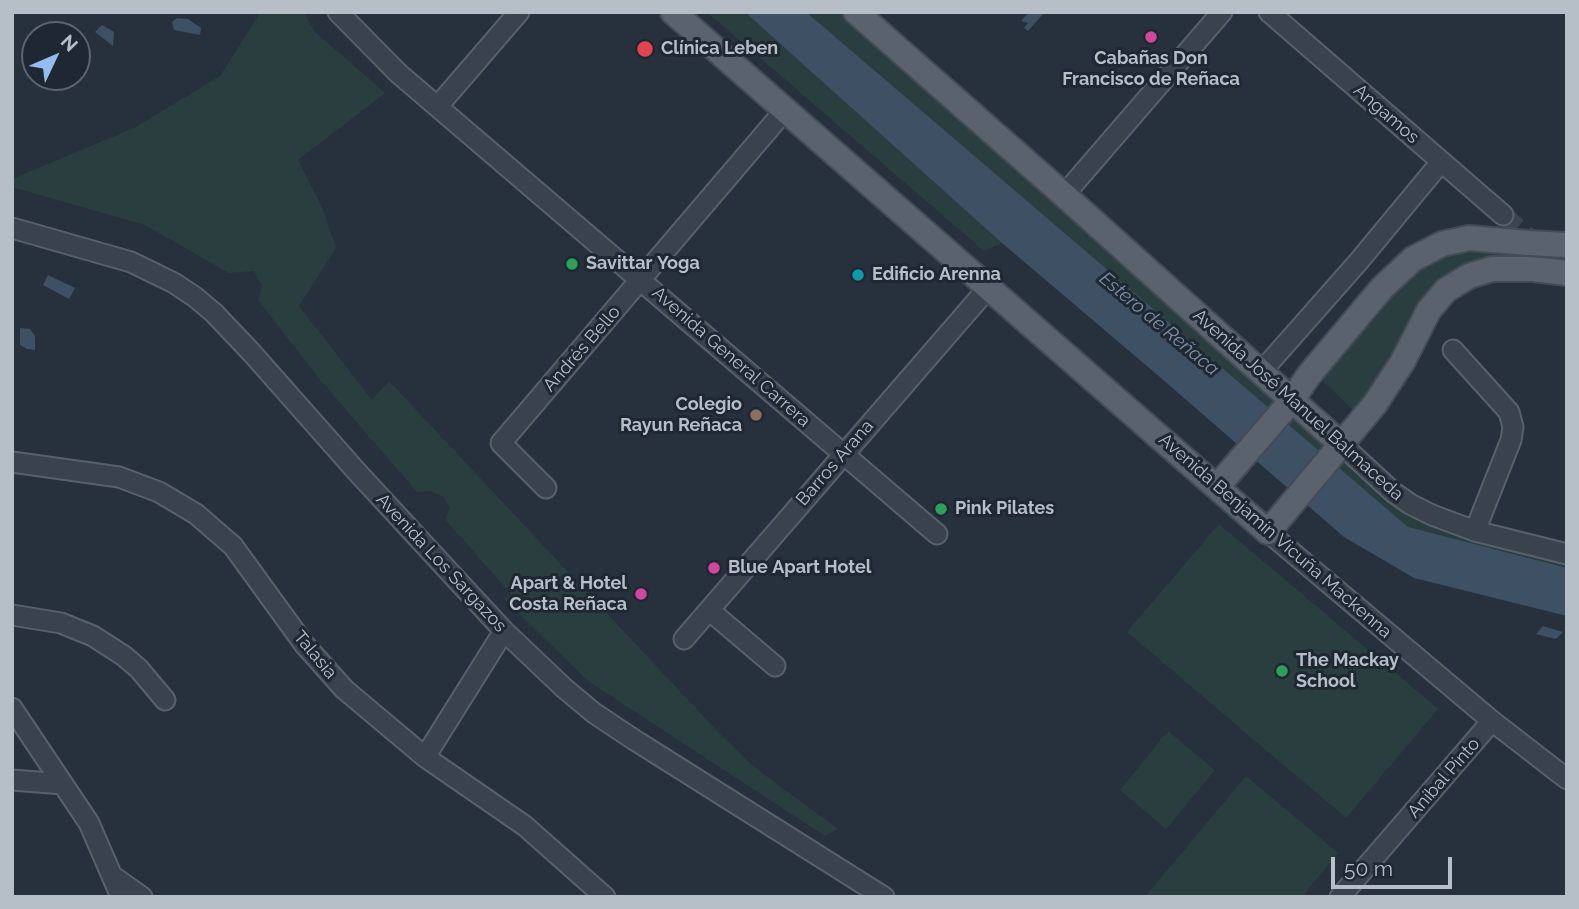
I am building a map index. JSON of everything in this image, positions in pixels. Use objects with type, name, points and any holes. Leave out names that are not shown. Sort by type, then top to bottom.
[{"type":"main road","points":[[673,12],[785,110]]},
{"type":"main road","name":"Avenida José Manuel Balmaceda","points":[[866,16],[1261,372],[1287,405],[1337,451]]},
{"type":"main road","name":"Avenida Benjamín Vicuña Mackenna","points":[[785,110],[1268,532]]},
{"type":"main road","points":[[1217,487],[1382,288],[1413,259],[1458,240],[1481,238],[1567,245]]},
{"type":"main road","points":[[1268,532],[1386,389],[1429,310],[1446,290],[1469,276],[1492,269],[1533,269],[1566,273]]},
{"type":"street","name":"Avenida General Carrera","points":[[338,12],[374,51],[937,534]]},
{"type":"street","points":[[438,106],[519,12]]},
{"type":"street","points":[[1064,195],[1222,12]]},
{"type":"street","name":"Angamos","points":[[1269,12],[1503,215]]},
{"type":"street","name":"Andrés Bello","points":[[546,488],[501,443],[785,110]]},
{"type":"street","points":[[1261,372],[1359,261],[1441,162]]},
{"type":"street","name":"Avenida Los Sargazos","points":[[13,228],[131,262],[174,283],[195,297],[215,313],[504,631],[564,688],[594,713],[884,897]]},
{"type":"street","name":"Barros Arana","points":[[684,639],[988,288]]},
{"type":"street","points":[[1452,350],[1509,411],[1513,427],[1511,440],[1475,531]]},
{"type":"street","name":"Avenida José Manuel Balmaceda","points":[[1337,451],[1410,504],[1450,523],[1567,554]]},
{"type":"street","name":"Talasia","points":[[12,461],[120,477],[159,492],[196,514],[233,546],[324,669],[375,717],[425,757],[525,826],[605,897]]},
{"type":"street","name":"Avenida Benjamín Vicuña Mackenna","points":[[1268,532],[1492,721],[1567,779]]},
{"type":"street","points":[[709,610],[775,666]]},
{"type":"street","points":[[12,615],[61,623],[93,636],[124,656],[165,701]]},
{"type":"street","points":[[425,757],[504,631]]},
{"type":"street","points":[[12,708],[89,823],[121,897]]},
{"type":"street","name":"Aníbal Pinto","points":[[1340,897],[1492,721]]},
{"type":"street","points":[[12,780],[63,784]]},
{"type":"street","points":[[113,876],[142,897]]},
{"type":"green space","points":[[261,12],[303,12],[315,32],[385,93],[298,160],[322,207],[336,248],[299,306],[372,400],[389,381],[719,733],[754,767],[838,829],[825,836],[588,681],[504,599],[511,594],[445,519],[450,508],[444,497],[431,491],[417,492],[322,382],[258,300],[262,285],[254,271],[229,273],[145,225],[12,187],[12,179],[134,128],[220,76]]},
{"type":"green space","points":[[707,12],[854,12],[1386,492],[1567,553],[1567,605],[1445,579],[983,226],[1002,243],[984,251]]},
{"type":"green space","points":[[1472,250],[1567,258],[1567,263],[1458,271],[1421,300],[1384,373],[1354,411],[1323,381],[1324,376],[1380,313],[1395,289],[1416,270],[1443,257]]},
{"type":"green space","name":"The Mackay School","points":[[1219,524],[1438,709],[1346,818],[1127,632]]},
{"type":"green space","points":[[1168,731],[1215,770],[1166,829],[1120,790]]},
{"type":"green space","points":[[1246,776],[1338,853],[1302,897],[1145,897]]},
{"type":"water","name":"Estero de Reñaca","points":[[745,12],[806,12],[1408,527],[1567,568],[1567,616],[1414,578],[1344,537],[1002,243]]},
{"type":"water","points":[[1029,12],[1043,14],[1028,31],[1024,28],[1028,23],[1021,21]]},
{"type":"water","points":[[177,18],[188,19],[201,28],[200,35],[174,30],[172,22]]},
{"type":"water","points":[[102,25],[114,32],[113,46],[95,32]]},
{"type":"water","points":[[48,275],[75,288],[69,299],[43,285]]},
{"type":"water","points":[[20,328],[30,329],[35,336],[35,350],[20,345]]},
{"type":"water","points":[[1543,626],[1563,632],[1556,639],[1536,634]]},
{"type":"tunnel","points":[[1503,215],[1567,270]]},
{"type":"place","name":"Cabañas Don Francisco de Reñaca","points":[[1151,37]]},
{"type":"place","name":"Clínica Leben","points":[[645,49]]},
{"type":"place","name":"Savittar Yoga","points":[[572,264]]},
{"type":"place","name":"Edificio Arenna","points":[[858,275]]},
{"type":"place","name":"Colegio Rayun Reñaca","points":[[756,415]]},
{"type":"place","name":"Pink Pilates","points":[[941,509]]},
{"type":"place","name":"Blue Apart Hotel","points":[[714,568]]},
{"type":"place","name":"Apart & Hotel Costa Reñaca","points":[[641,594]]},
{"type":"place","name":"The Mackay School","points":[[1282,671]]}]
